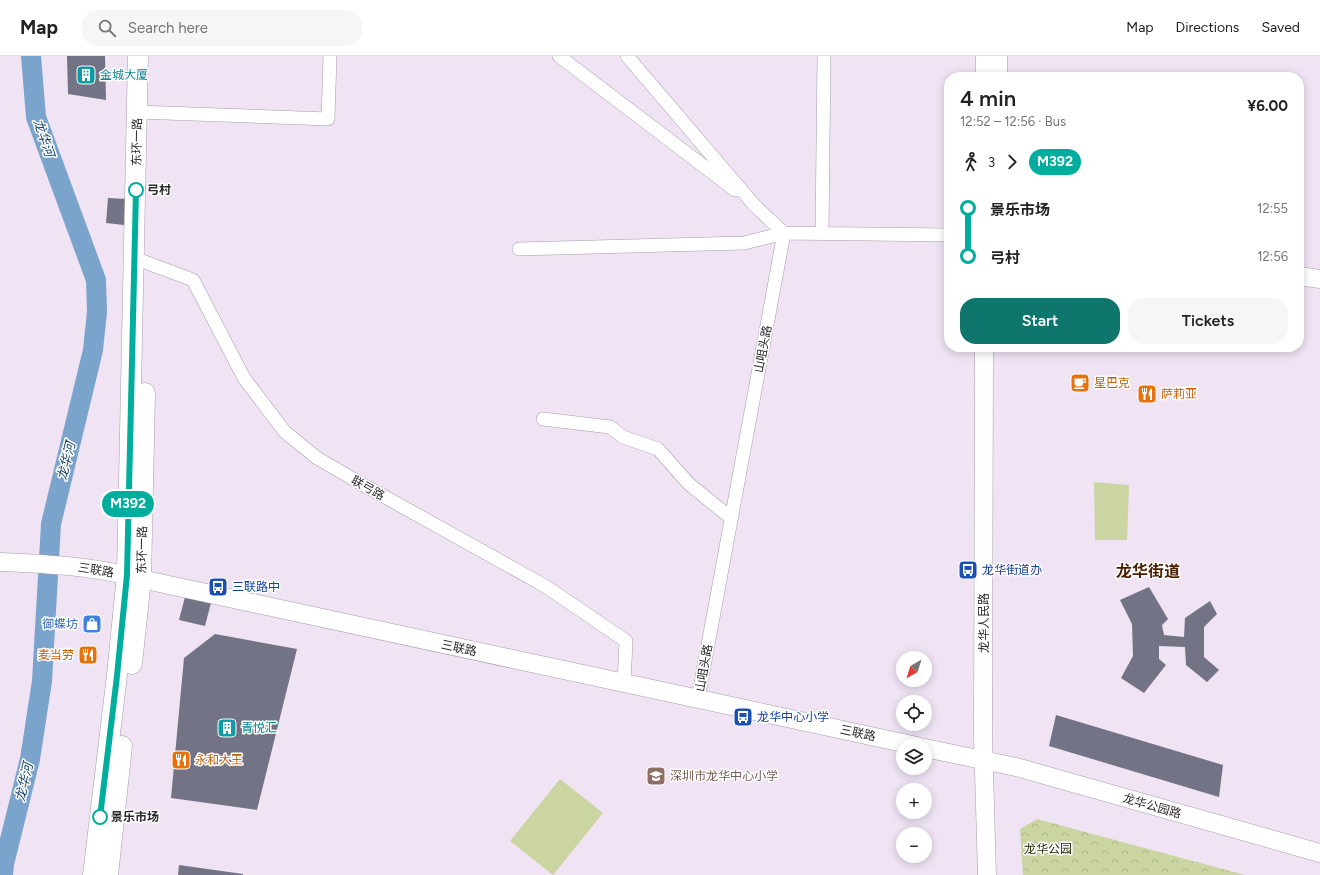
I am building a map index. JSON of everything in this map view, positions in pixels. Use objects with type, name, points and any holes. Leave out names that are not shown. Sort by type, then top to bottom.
[{"type":"main road","name":"东环一路","points":[[138,56],[144,112]]},
{"type":"main road","name":"东环一路","points":[[108,875],[134,577],[144,112],[152,56]]},
{"type":"main road","name":"东环一路","points":[[93,875],[117,676],[134,577]]},
{"type":"street","points":[[144,112],[328,119],[330,56]]},
{"type":"street","points":[[559,56],[755,206],[784,233]]},
{"type":"street","points":[[627,56],[755,206]]},
{"type":"street","points":[[822,233],[824,56]]},
{"type":"street","points":[[985,56],[985,72]]},
{"type":"street","points":[[998,56],[998,72]]},
{"type":"street","points":[[519,249],[744,243],[784,233],[944,235]]},
{"type":"street","name":"山咀头路","points":[[698,699],[784,233]]},
{"type":"street","name":"联弓路","points":[[141,260],[193,280],[244,378],[285,432],[317,458],[360,484],[545,586],[626,641],[624,683]]},
{"type":"street","points":[[1304,277],[1320,279]]},
{"type":"street","name":"龙华人民路","points":[[984,352],[990,762],[999,875]]},
{"type":"street","name":"龙华人民路","points":[[987,875],[996,352]]},
{"type":"street","points":[[543,419],[610,426],[623,437],[658,449],[689,484],[732,518]]},
{"type":"street","name":"三联路","points":[[0,562],[63,565],[134,577],[896,741]]},
{"type":"street","points":[[932,750],[990,762]]},
{"type":"street","name":"龙华公园路","points":[[990,762],[1047,776],[1320,853]]},
{"type":"green space","points":[[1094,482],[1129,485],[1127,540],[1095,540]]},
{"type":"green space","points":[[560,779],[603,813],[553,875],[510,841]]},
{"type":"green space","name":"龙华公园","points":[[1037,819],[1245,875],[1023,875],[1020,829]]},
{"type":"building","name":"金城大厦","points":[[67,56],[105,56],[106,100],[68,94]]},
{"type":"building","points":[[108,198],[126,199],[124,225],[106,223]]},
{"type":"building","points":[[1149,587],[1168,619],[1162,625],[1164,635],[1184,637],[1185,618],[1210,601],[1217,614],[1204,627],[1204,657],[1219,670],[1207,682],[1186,665],[1185,647],[1159,646],[1159,659],[1166,665],[1144,693],[1121,678],[1133,656],[1132,624],[1120,600]]},
{"type":"building","points":[[186,593],[212,599],[205,626],[179,620]]},
{"type":"building","name":"青悦汇","points":[[215,634],[297,649],[257,810],[171,798],[184,658]]},
{"type":"building","points":[[1056,715],[1223,765],[1219,797],[1049,746]]},
{"type":"building","points":[[179,865],[243,874],[243,875],[178,875]]},
{"type":"waterway","name":"龙华河","points":[[3,875],[4,864],[30,759],[42,681],[51,524],[93,350],[97,312],[96,280],[36,117],[31,56]]},
{"type":"bus line","name":"M392","points":[[100,817],[117,676],[127,575],[136,190]]},
{"type":"place","name":"金城大厦","points":[[86,75]]},
{"type":"place","name":"弓村","points":[[136,190]]},
{"type":"place","name":"星巴克","points":[[1080,383]]},
{"type":"place","name":"萨莉亚","points":[[1147,394]]},
{"type":"place","name":"龙华街道办","points":[[968,570]]},
{"type":"place","name":"三联路中","points":[[218,587]]},
{"type":"place","name":"御蝶坊","points":[[92,624]]},
{"type":"place","name":"麦当劳","points":[[88,655]]},
{"type":"place","name":"龙华中心小学","points":[[743,717]]},
{"type":"place","name":"青悦汇","points":[[227,728]]},
{"type":"place","name":"永和大王","points":[[181,760]]},
{"type":"place","name":"深圳市龙华中心小学","points":[[656,776]]},
{"type":"place","name":"景乐市场","points":[[100,817]]},
{"type":"district","name":"龙华街道","points":[[1148,571]]}]
